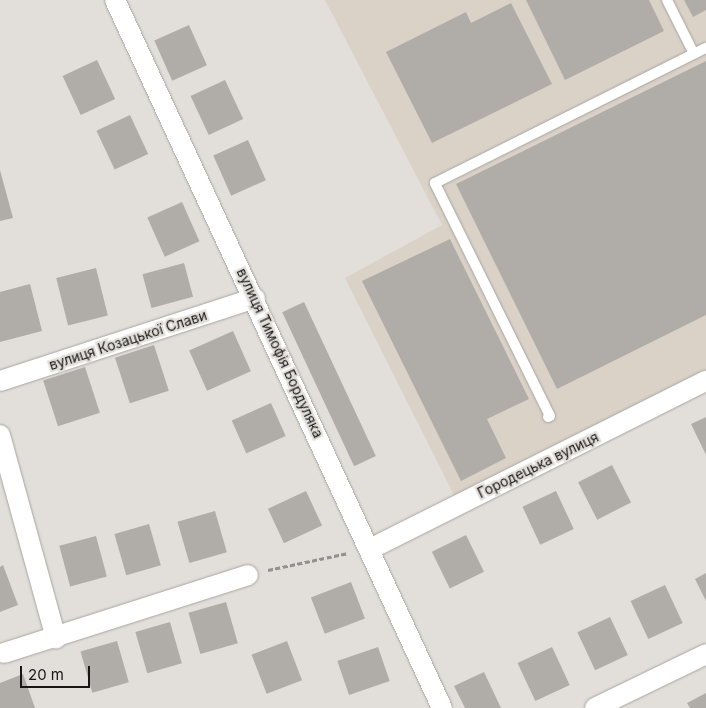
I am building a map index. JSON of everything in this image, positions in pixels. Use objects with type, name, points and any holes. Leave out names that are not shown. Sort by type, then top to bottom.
[{"type":"street","name":"вулиця Тимофія Бордуляка","points":[[115,0],[255,298],[442,708]]},
{"type":"street","name":"вулиця Козацької Слави","points":[[0,381],[255,298]]},
{"type":"street","name":"Городецька вулиця","points":[[370,549],[706,381]]},
{"type":"street","points":[[0,435],[56,638]]},
{"type":"street","points":[[4,653],[56,638],[248,574]]},
{"type":"street","points":[[595,708],[706,654]]},
{"type":"lane","points":[[667,0],[694,54]]},
{"type":"lane","points":[[548,417],[550,416],[435,183],[706,48]]},
{"type":"path","points":[[248,574],[370,549]]},
{"type":"shaded area","points":[[325,0],[706,0],[706,372],[455,497],[345,278],[442,225]]},
{"type":"building","points":[[526,0],[649,0],[664,31],[565,80]]},
{"type":"building","points":[[684,0],[706,0],[706,10],[693,17]]},
{"type":"building","points":[[511,3],[552,84],[432,143],[386,52],[466,12],[471,23]]},
{"type":"building","points":[[189,25],[207,65],[172,81],[154,40]]},
{"type":"building","points":[[97,60],[115,99],[81,115],[63,76]]},
{"type":"building","points":[[706,61],[706,315],[557,389],[456,184]]},
{"type":"building","points":[[225,80],[243,119],[209,135],[191,96]]},
{"type":"building","points":[[130,115],[148,154],[115,170],[96,131]]},
{"type":"building","points":[[248,140],[266,180],[231,196],[213,155]]},
{"type":"building","points":[[0,170],[13,218],[0,221]]},
{"type":"building","points":[[182,202],[199,241],[165,257],[147,217]]},
{"type":"building","points":[[450,239],[529,399],[487,419],[506,458],[461,481],[362,281]]},
{"type":"building","points":[[184,263],[193,297],[152,308],[142,274]]},
{"type":"building","points":[[96,268],[108,316],[68,325],[56,278]]},
{"type":"building","points":[[30,284],[42,331],[0,342],[0,292]]},
{"type":"building","points":[[304,302],[376,456],[354,466],[282,312]]},
{"type":"building","points":[[233,331],[251,371],[207,391],[189,351]]},
{"type":"building","points":[[154,345],[169,391],[130,403],[115,358]]},
{"type":"building","points":[[85,367],[100,413],[58,426],[43,381]]},
{"type":"building","points":[[271,403],[286,436],[246,453],[232,420]]},
{"type":"building","points":[[706,417],[706,455],[691,424]]},
{"type":"building","points":[[612,465],[631,502],[597,520],[578,482]]},
{"type":"building","points":[[306,491],[322,525],[284,543],[268,509]]},
{"type":"building","points":[[556,491],[574,529],[540,545],[522,507]]},
{"type":"building","points":[[215,511],[227,552],[189,563],[178,522]]},
{"type":"building","points":[[149,524],[161,565],[126,575],[114,534]]},
{"type":"building","points":[[466,535],[484,572],[450,589],[432,552]]},
{"type":"building","points":[[96,536],[107,577],[70,586],[59,546]]},
{"type":"building","points":[[3,565],[18,605],[0,612],[0,567]]},
{"type":"building","points":[[706,573],[706,601],[695,579]]},
{"type":"building","points":[[351,582],[365,618],[325,634],[311,597]]},
{"type":"building","points":[[665,585],[683,623],[648,639],[631,601]]},
{"type":"building","points":[[226,602],[238,643],[200,654],[189,613]]},
{"type":"building","points":[[610,617],[628,655],[595,670],[577,632]]},
{"type":"building","points":[[170,622],[182,663],[147,673],[135,632]]},
{"type":"building","points":[[117,641],[129,682],[92,693],[80,651]]},
{"type":"building","points":[[287,641],[302,680],[267,694],[252,655]]},
{"type":"building","points":[[378,647],[390,681],[349,695],[337,661]]},
{"type":"building","points":[[552,647],[570,685],[535,701],[518,663]]},
{"type":"building","points":[[484,672],[501,708],[465,708],[454,686]]},
{"type":"building","points":[[23,674],[35,708],[0,708],[0,683]]},
{"type":"building","points":[[706,693],[706,708],[690,708],[687,703]]}]
